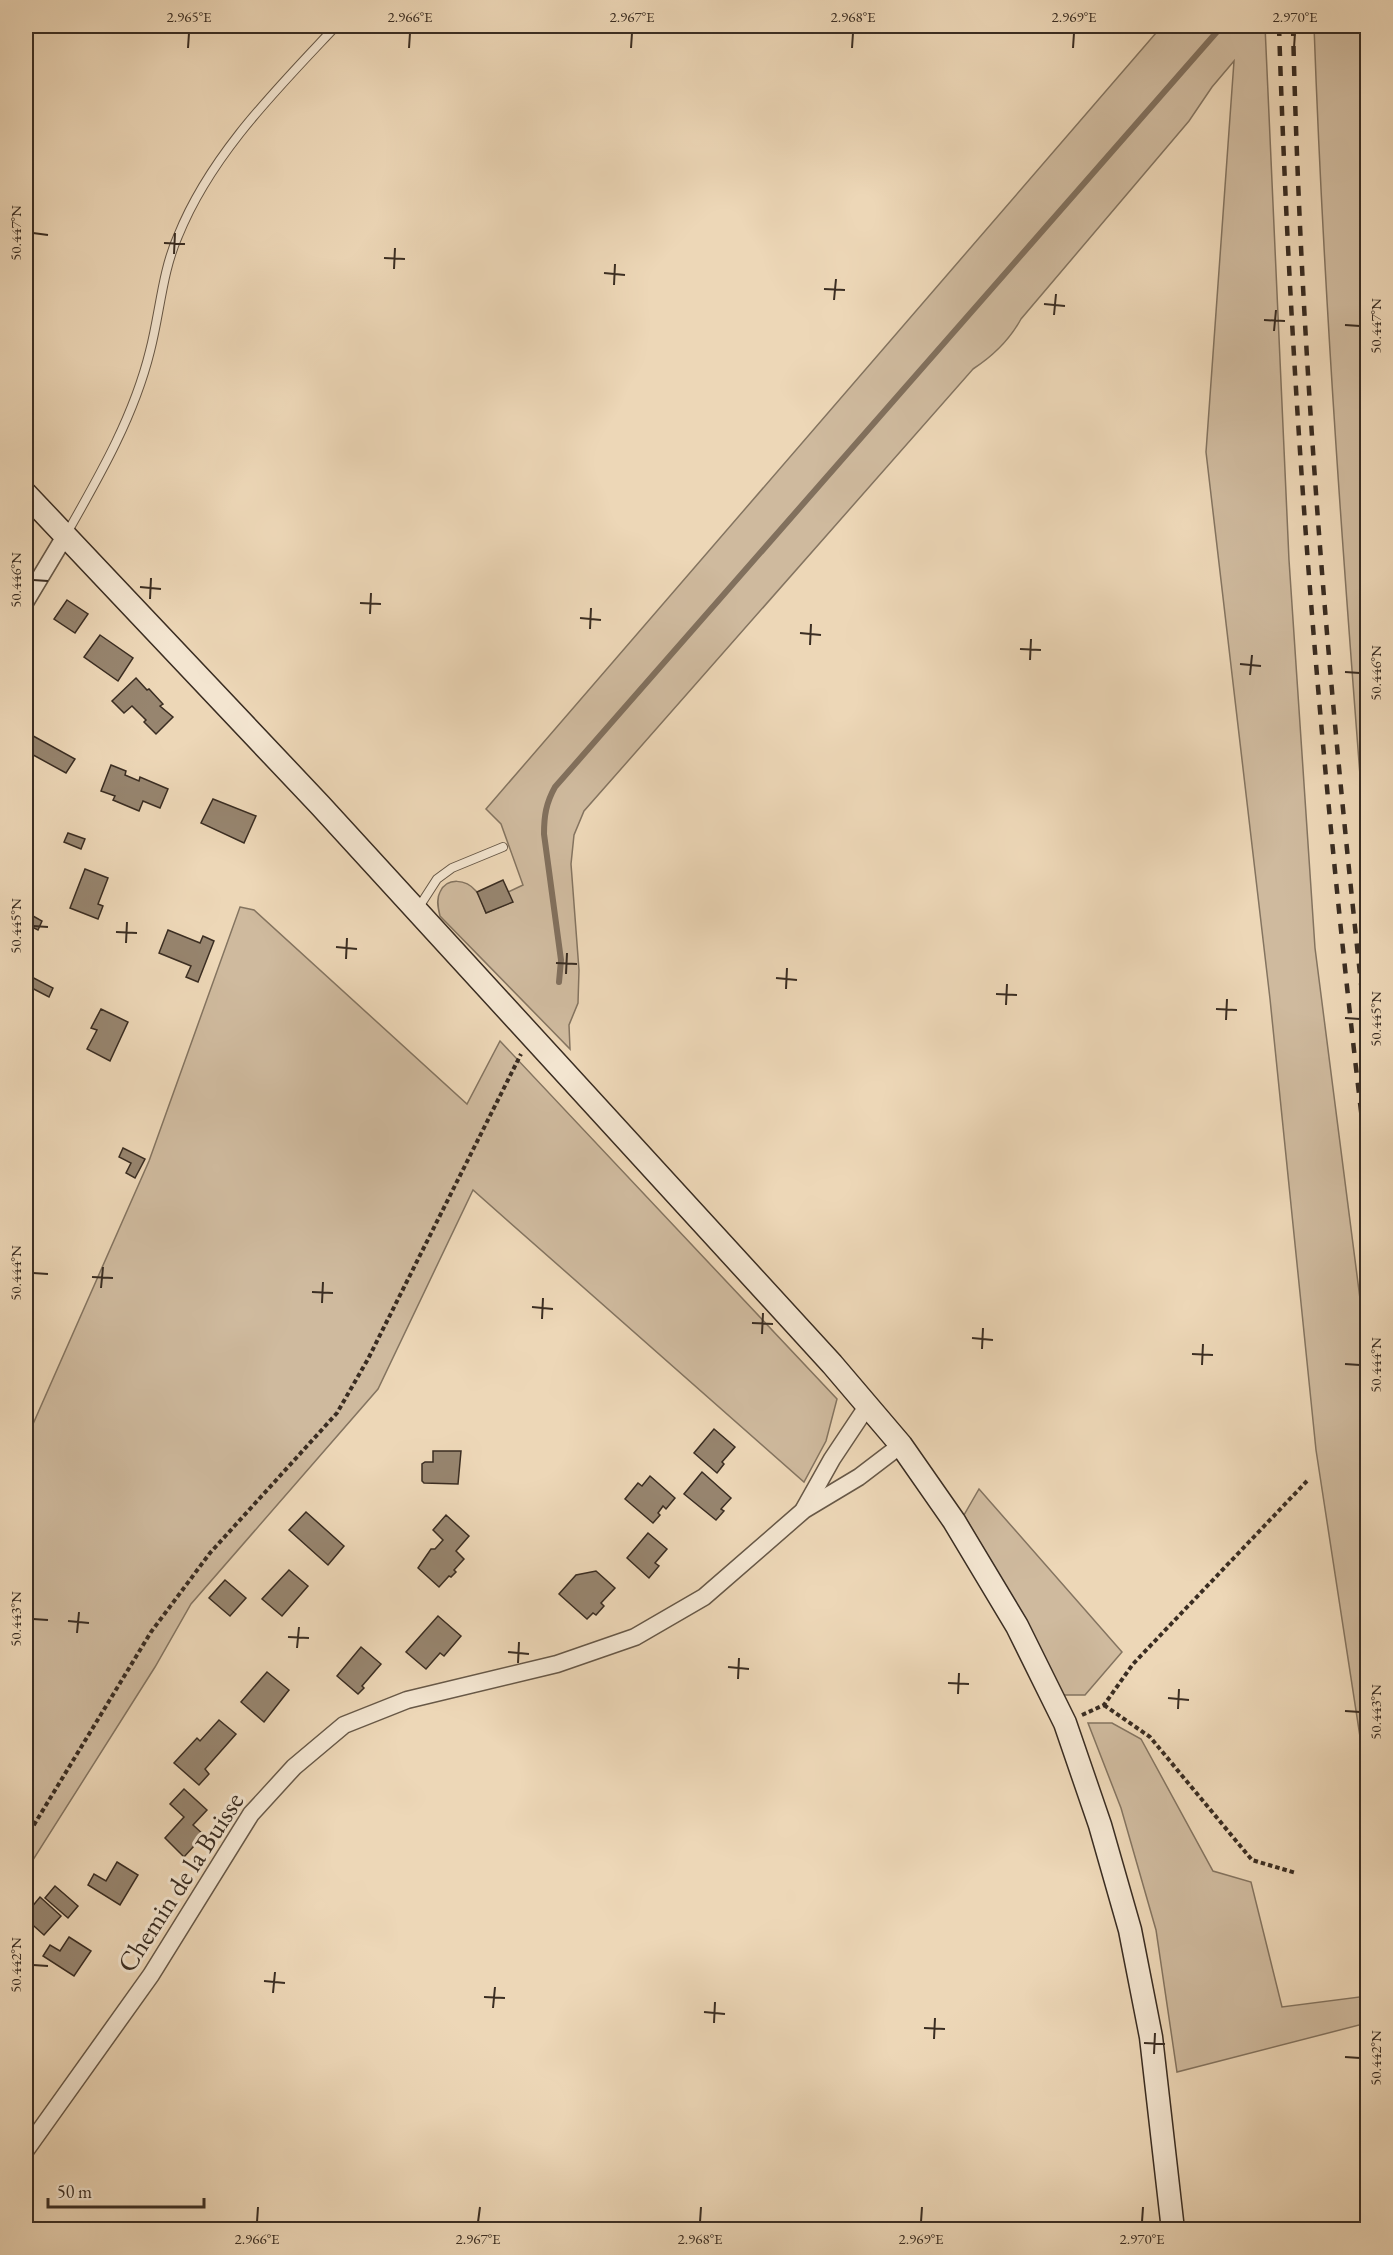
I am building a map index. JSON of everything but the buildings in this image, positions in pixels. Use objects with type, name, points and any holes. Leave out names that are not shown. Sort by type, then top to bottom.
[{"type":"street","points":[[26,494],[320,805],[868,1405],[901,1445],[954,1521],[993,1583],[1065,1723],[1100,1826],[1130,1930],[1151,2037],[1173,2229]]},
{"type":"street","points":[[26,601],[65,536]]},
{"type":"street","name":"Chemin de la Buisse","points":[[804,1510],[832,1459],[868,1405]]},
{"type":"street","name":"Chemin de la Buisse","points":[[26,2150],[151,1975],[251,1814],[294,1767],[344,1725],[407,1700],[557,1664],[635,1637],[704,1597],[804,1510],[859,1477],[901,1445]]},
{"type":"lane","points":[[65,536],[99,476],[133,404],[150,352],[166,269],[177,236],[197,196],[223,154],[282,83],[336,26]]},
{"type":"lane","points":[[416,910],[437,879],[444,873],[503,847]]},
{"type":"path","points":[[26,1838],[151,1632],[210,1553],[337,1413],[369,1359],[531,1035]]},
{"type":"path","points":[[1065,1723],[1104,1705],[1133,1664],[1308,1481]]},
{"type":"path","points":[[1104,1705],[1150,1737],[1252,1860],[1296,1873]]},
{"type":"shaded area","points":[[1162,26],[1265,26],[1289,560],[1315,948],[1368,1361],[1367,1774],[1316,1450],[1270,999],[1206,452],[1234,61],[1212,87],[1189,121],[1021,319],[1006,341],[973,369],[584,811],[574,835],[571,864],[579,970],[578,1003],[569,1025],[570,1049],[440,916],[438,907],[439,895],[443,887],[457,881],[467,884],[476,891],[486,913],[512,902],[508,892],[523,885],[501,824],[486,809]]},
{"type":"shaded area","points":[[1314,26],[1367,26],[1367,865],[1329,341]]},
{"type":"shaded area","points":[[240,907],[254,910],[467,1104],[500,1041],[837,1399],[826,1441],[804,1482],[473,1190],[378,1389],[191,1604],[155,1667],[26,1871],[26,1440],[149,1161]]},
{"type":"shaded area","points":[[979,1489],[1122,1652],[1085,1695],[1063,1695],[1027,1623],[964,1515]]},
{"type":"shaded area","points":[[1088,1723],[1112,1723],[1141,1739],[1213,1871],[1251,1882],[1282,2007],[1367,1996],[1367,2023],[1177,2072],[1156,1930],[1121,1808]]},
{"type":"waterway","points":[[559,982],[561,960],[544,834],[546,810],[555,787],[1222,26]]},
{"type":"railway","points":[[1279,26],[1284,169],[1300,456],[1311,599],[1336,885],[1368,1170]]},
{"type":"railway","points":[[1293,26],[1303,282],[1319,537],[1341,792],[1368,1047]]}]
